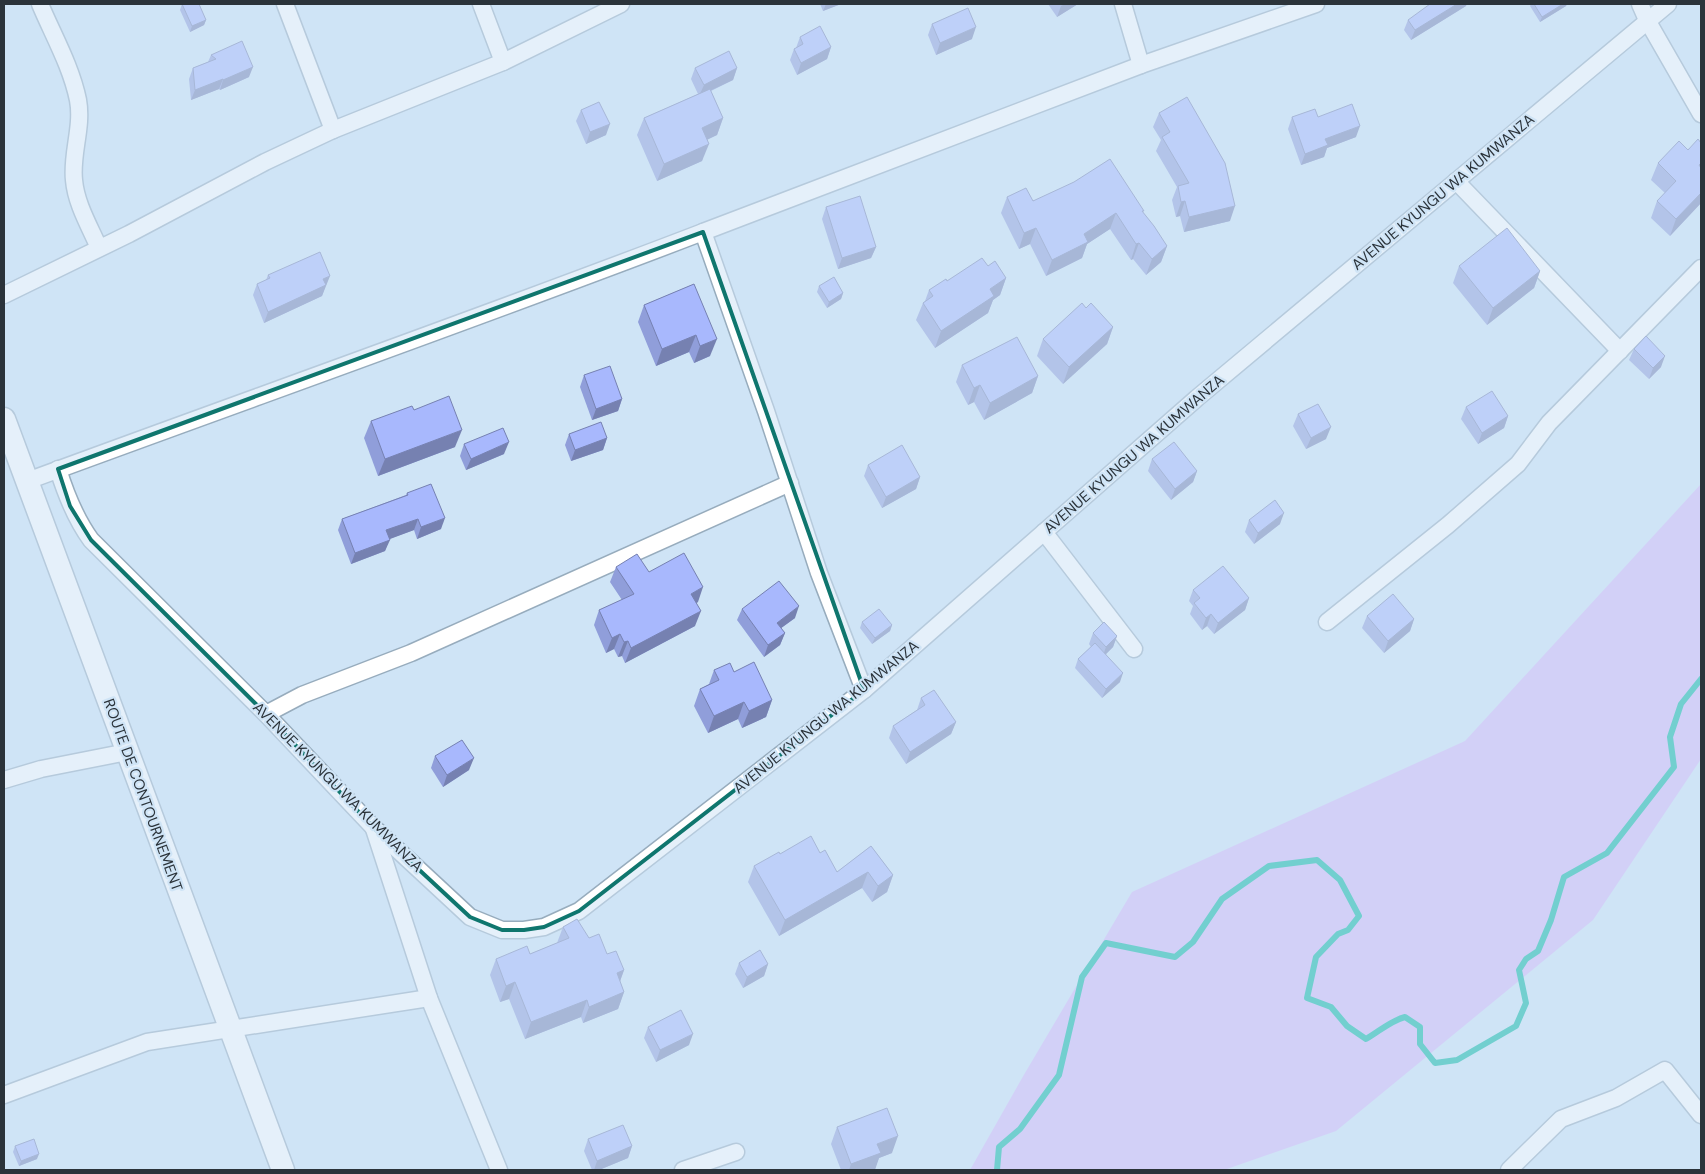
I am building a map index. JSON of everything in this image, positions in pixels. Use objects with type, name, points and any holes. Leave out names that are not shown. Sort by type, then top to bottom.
[{"type":"street","points":[[40,4],[68,67],[78,101],[79,123],[74,180],[78,200],[100,248]]},
{"type":"street","points":[[285,4],[333,130]]},
{"type":"street","points":[[481,4],[503,62]]},
{"type":"street","points":[[4,295],[333,130],[503,62],[621,4]]},
{"type":"street","points":[[1123,4],[1141,65]]},
{"type":"street","points":[[27,481],[703,232],[1141,65],[1316,4]]},
{"type":"street","points":[[1640,4],[1647,20],[1701,114]]},
{"type":"street","name":"AVENUE KYUNGU WA KUMWANZA","points":[[58,469],[70,506],[78,522],[91,540],[266,714],[373,827],[470,917],[502,930],[524,930],[544,927],[579,911],[864,690],[1197,398],[1668,4]]},
{"type":"street","points":[[1456,181],[1620,351]]},
{"type":"street","points":[[703,232],[790,483],[819,573],[864,690]]},
{"type":"street","points":[[1327,622],[1448,525],[1518,464],[1549,423],[1701,268]]},
{"type":"street","name":"ROUTE DE CONTOURNEMENT","points":[[6,430],[27,481],[126,752],[283,1170]]},
{"type":"street","points":[[266,714],[302,695],[411,653],[790,483]]},
{"type":"street","points":[[1044,532],[1134,649]]},
{"type":"street","points":[[4,780],[126,752]]},
{"type":"street","points":[[373,827],[429,998],[499,1170]]},
{"type":"street","points":[[4,1095],[147,1042],[429,998]]},
{"type":"street","points":[[1509,1170],[1561,1120],[1616,1098],[1665,1070],[1701,1115]]},
{"type":"street","points":[[683,1170],[736,1152]]},
{"type":"highlighted area","points":[[703,232],[864,690],[579,911],[544,927],[524,930],[502,930],[470,917],[373,827],[266,714],[91,540],[70,506],[58,469]]},
{"type":"shaded area","points":[[1701,484],[1701,759],[1593,920],[1336,1131],[1224,1170],[970,1170],[1132,892],[1465,741]]},
{"type":"building","points":[[182,4],[199,4],[206,20],[192,26]]},
{"type":"building","points":[[1430,4],[1457,4],[1415,30],[1408,20]]},
{"type":"building","points":[[1534,4],[1563,4],[1542,17]]},
{"type":"building","points":[[968,8],[976,27],[940,43],[932,24]]},
{"type":"building","points":[[820,26],[831,47],[801,63],[794,49],[803,44],[800,37]]},
{"type":"building","points":[[242,41],[253,67],[195,90],[193,68],[216,59],[211,55]]},
{"type":"building","points":[[729,51],[737,68],[704,85],[695,68]]},
{"type":"building","points":[[710,89],[723,118],[702,128],[709,144],[664,164],[644,118]]},
{"type":"building","points":[[1187,97],[1225,163],[1235,206],[1189,217],[1185,201],[1181,202],[1178,186],[1189,183],[1162,137],[1170,132],[1159,113]]},
{"type":"building","points":[[599,102],[610,124],[590,132],[581,110]]},
{"type":"building","points":[[1352,104],[1360,126],[1325,139],[1328,145],[1305,154],[1292,117],[1315,109],[1318,117]]},
{"type":"building","points":[[1698,139],[1701,143],[1701,163],[1699,165],[1701,168],[1701,193],[1676,219],[1657,201],[1676,181],[1658,163],[1679,141],[1688,150]]},
{"type":"building","points":[[1110,159],[1144,211],[1142,211],[1167,246],[1152,259],[1139,243],[1136,244],[1116,213],[1084,234],[1088,242],[1052,260],[1036,228],[1024,233],[1007,197],[1026,188],[1033,201],[1074,182]]},
{"type":"building","points":[[860,196],[876,247],[842,258],[826,207]]},
{"type":"building","points":[[1507,228],[1540,271],[1493,308],[1459,266]]},
{"type":"building","points":[[320,252],[330,276],[323,279],[326,285],[268,312],[257,284],[270,278],[268,275]]},
{"type":"building","points":[[982,258],[988,266],[995,261],[1006,278],[990,289],[994,296],[941,331],[923,303],[933,296],[929,290],[946,279],[947,281]]},
{"type":"building","points":[[834,277],[843,293],[829,302],[819,286]]},
{"type":"building","points":[[694,284],[717,339],[700,346],[696,335],[662,349],[644,305]]},
{"type":"building","points":[[1082,303],[1086,308],[1091,303],[1113,327],[1069,367],[1043,339]]},
{"type":"building","points":[[1646,336],[1665,356],[1653,368],[1634,349]]},
{"type":"building","points":[[1017,337],[1038,376],[990,403],[980,385],[974,388],[962,365]]},
{"type":"building","points":[[610,366],[622,399],[596,409],[584,375]]},
{"type":"building","points":[[1492,391],[1508,416],[1482,433],[1466,407]]},
{"type":"building","points":[[449,396],[462,430],[385,459],[371,421],[412,406],[414,410]]},
{"type":"building","points":[[1318,404],[1331,427],[1311,438],[1298,414]]},
{"type":"building","points":[[601,422],[607,438],[575,450],[569,434]]},
{"type":"building","points":[[503,428],[509,442],[471,459],[464,444]]},
{"type":"building","points":[[1174,442],[1197,471],[1175,489],[1152,459]]},
{"type":"building","points":[[902,445],[920,477],[886,497],[868,465]]},
{"type":"building","points":[[431,484],[445,518],[421,527],[418,519],[386,530],[390,540],[355,553],[342,519],[408,495],[407,493]]},
{"type":"building","points":[[1275,500],[1284,513],[1258,533],[1249,520]]},
{"type":"building","points":[[684,553],[703,587],[691,594],[701,611],[631,648],[628,641],[624,642],[620,634],[612,638],[599,610],[634,594],[616,567],[637,554],[649,572]]},
{"type":"building","points":[[1223,566],[1249,598],[1218,623],[1211,614],[1206,618],[1194,603],[1200,598],[1193,590]]},
{"type":"building","points":[[779,581],[799,606],[777,623],[785,633],[768,645],[742,609]]},
{"type":"building","points":[[1393,594],[1414,619],[1388,641],[1367,616]]},
{"type":"building","points":[[879,609],[892,625],[875,638],[862,622]]},
{"type":"building","points":[[1104,622],[1117,636],[1106,647],[1093,633]]},
{"type":"building","points":[[1095,643],[1123,673],[1106,689],[1078,659]]},
{"type":"building","points":[[754,662],[772,700],[749,711],[744,702],[714,716],[700,689],[719,680],[714,670],[730,663],[734,672]]},
{"type":"building","points":[[934,690],[956,722],[910,752],[893,726],[925,705],[921,698]]},
{"type":"building","points":[[462,740],[474,758],[447,775],[435,756]]},
{"type":"building","points":[[811,836],[820,853],[825,850],[837,872],[871,846],[893,875],[878,886],[868,872],[785,920],[754,866]]},
{"type":"building","points":[[577,919],[589,938],[599,934],[607,954],[616,951],[624,970],[617,973],[624,992],[589,1007],[587,1000],[531,1022],[515,982],[506,986],[496,959],[527,946],[530,954],[569,938],[563,927]]},
{"type":"building","points":[[760,950],[768,964],[747,977],[739,963]]},
{"type":"building","points":[[681,1010],[693,1034],[660,1050],[648,1027]]},
{"type":"building","points":[[887,1108],[898,1136],[877,1144],[881,1153],[851,1164],[837,1127]]},
{"type":"building","points":[[623,1125],[632,1146],[597,1161],[588,1139]]},
{"type":"building","points":[[34,1139],[39,1154],[21,1161],[15,1146]]},
{"type":"waterway","points":[[997,1170],[999,1147],[1020,1129],[1059,1075],[1082,977],[1106,943],[1175,957],[1193,942],[1222,899],[1269,866],[1317,860],[1340,880],[1359,916],[1348,930],[1338,934],[1316,957],[1307,998],[1331,1007],[1347,1026],[1366,1039],[1405,1017],[1420,1027],[1420,1044],[1435,1063],[1457,1060],[1516,1026],[1526,1003],[1519,970],[1526,959],[1538,951],[1551,920],[1564,877],[1607,853],[1674,767],[1670,737],[1681,704],[1701,679]]}]
